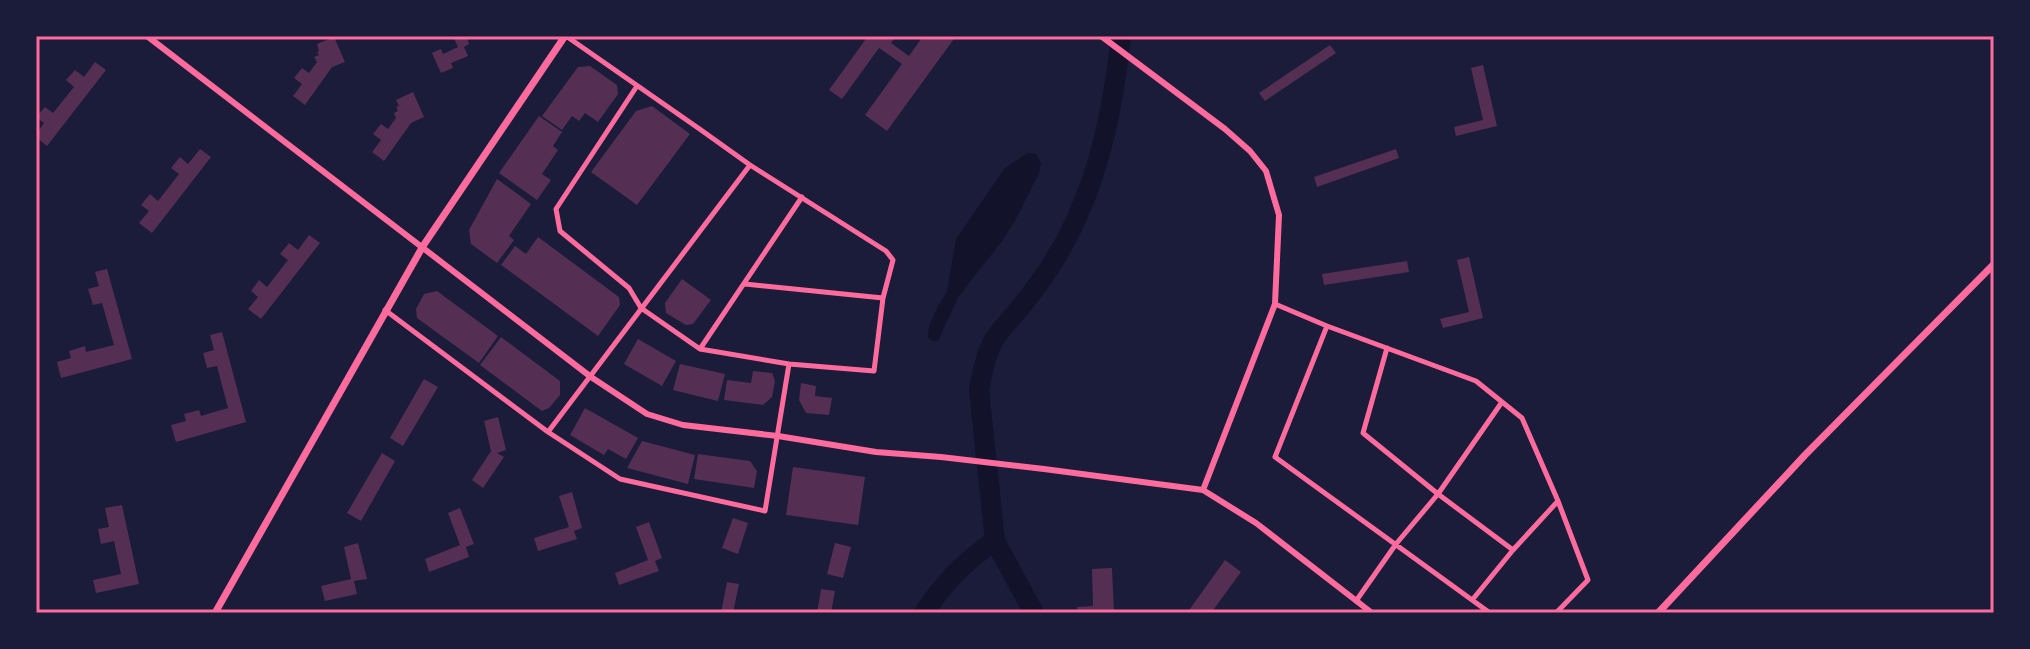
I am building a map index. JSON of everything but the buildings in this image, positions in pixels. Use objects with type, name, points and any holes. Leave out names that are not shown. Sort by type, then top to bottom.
[{"type":"main road","points":[[215,613],[423,246],[565,36]]},
{"type":"main road","points":[[1658,613],[1805,455],[1994,264]]},
{"type":"street","points":[[147,36],[591,377],[647,414],[683,425],[876,452],[941,457],[1203,490],[1256,523],[1372,613]]},
{"type":"street","points":[[565,36],[701,130],[750,165],[886,251],[893,260],[883,298],[874,371],[789,364],[700,349],[641,308],[629,288],[560,231],[556,209],[637,86]]},
{"type":"street","points":[[1101,36],[1250,151],[1266,171],[1279,215],[1275,304],[1203,490]]},
{"type":"street","points":[[548,432],[750,165]]},
{"type":"street","points":[[700,349],[802,197]]},
{"type":"street","points":[[745,284],[883,298]]},
{"type":"street","points":[[1275,304],[1476,381],[1522,418],[1588,580],[1556,613]]},
{"type":"street","points":[[385,310],[548,432],[620,479],[765,511],[789,364]]},
{"type":"street","points":[[1327,326],[1275,457],[1490,613]]},
{"type":"street","points":[[1387,348],[1363,433],[1513,550]]},
{"type":"street","points":[[1356,601],[1396,544],[1438,494],[1502,402]]},
{"type":"street","points":[[1473,599],[1558,501]]},
{"type":"shaded area","points":[[1028,153],[1036,154],[1041,163],[1016,219],[957,299],[938,341],[932,341],[928,337],[929,327],[947,292],[956,239],[1005,168]]},
{"type":"waterway","points":[[1034,613],[995,541],[979,390],[992,343],[1049,268],[1083,203],[1108,121],[1121,36]]},
{"type":"waterway","points":[[924,613],[956,573],[995,541]]}]
